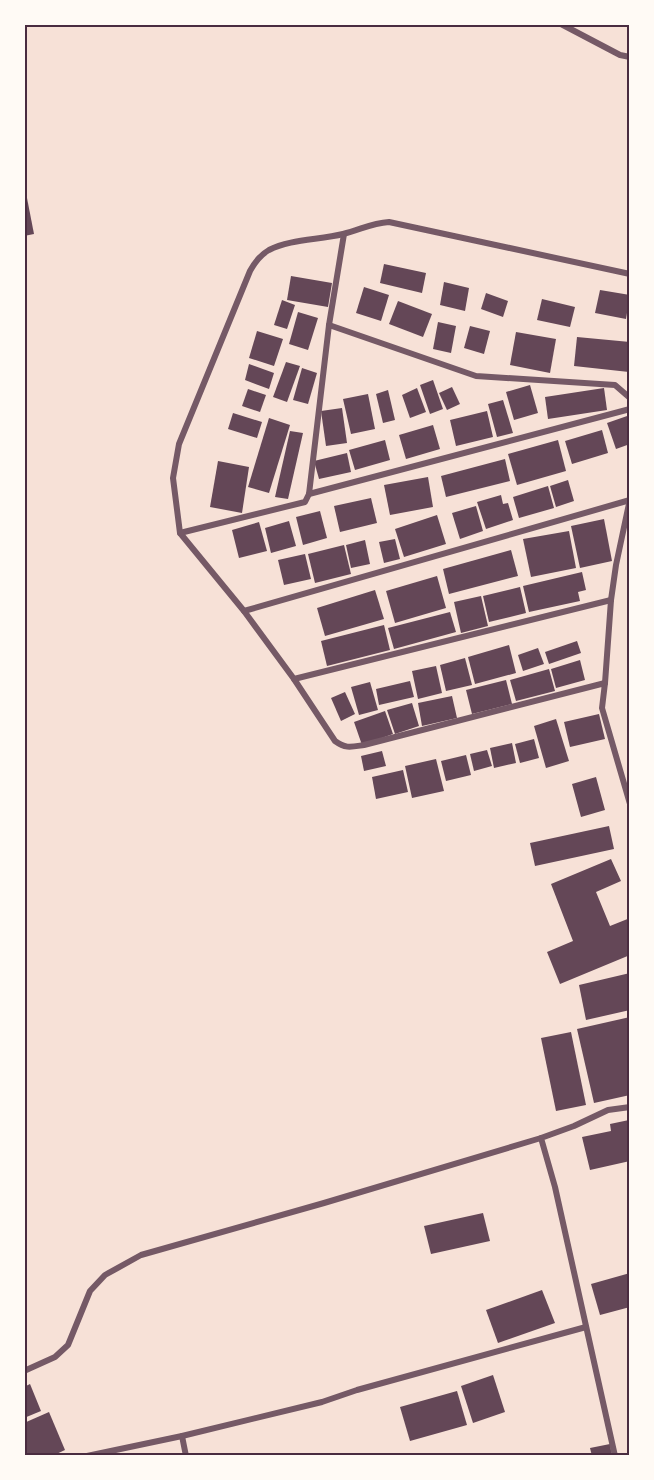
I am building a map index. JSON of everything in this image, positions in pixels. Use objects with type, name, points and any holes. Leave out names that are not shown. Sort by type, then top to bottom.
[{"type":"street","points":[[561,24],[620,55],[630,57]]},
{"type":"street","points":[[605,682],[350,748],[342,746],[335,741],[244,610],[180,533],[172,478],[178,444],[250,271],[256,260],[268,250],[344,234],[370,224],[389,222],[630,274]]},
{"type":"street","points":[[180,533],[304,502],[309,494],[344,234]]},
{"type":"street","points":[[330,325],[476,376],[615,385],[630,398]]},
{"type":"street","points":[[309,494],[630,409]]},
{"type":"street","points":[[244,610],[630,500],[611,600],[602,708],[630,804]]},
{"type":"street","points":[[294,679],[611,600]]},
{"type":"street","points":[[24,1371],[55,1357],[68,1345],[90,1291],[105,1275],[141,1255],[541,1138],[608,1110],[630,1107]]},
{"type":"street","points":[[541,1138],[555,1187],[615,1456]]},
{"type":"street","points":[[87,1456],[322,1402],[357,1390],[586,1327]]},
{"type":"street","points":[[182,1436],[186,1456]]},
{"type":"building","points":[[27,198],[34,234],[24,236],[24,199]]},
{"type":"building","points":[[384,264],[426,273],[422,293],[380,283]]},
{"type":"building","points":[[291,276],[332,283],[328,307],[287,300]]},
{"type":"building","points":[[444,282],[469,288],[465,311],[440,305]]},
{"type":"building","points":[[364,287],[389,295],[381,321],[356,313]]},
{"type":"building","points":[[600,290],[630,295],[626,319],[595,313]]},
{"type":"building","points":[[486,293],[508,301],[503,317],[481,309]]},
{"type":"building","points":[[542,299],[575,307],[570,327],[537,320]]},
{"type":"building","points":[[282,300],[295,305],[287,329],[274,325]]},
{"type":"building","points":[[398,301],[432,314],[423,337],[389,324]]},
{"type":"building","points":[[298,312],[318,318],[308,350],[289,344]]},
{"type":"building","points":[[438,322],[456,326],[451,353],[433,349]]},
{"type":"building","points":[[470,326],[490,331],[484,354],[464,348]]},
{"type":"building","points":[[257,331],[283,339],[274,366],[249,358]]},
{"type":"building","points":[[516,332],[556,339],[550,373],[510,365]]},
{"type":"building","points":[[577,337],[630,342],[629,372],[574,366]]},
{"type":"building","points":[[286,362],[300,366],[287,402],[273,397]]},
{"type":"building","points":[[249,364],[274,373],[269,389],[245,380]]},
{"type":"building","points":[[302,368],[317,373],[308,404],[293,400]]},
{"type":"building","points":[[433,380],[443,409],[430,414],[420,385]]},
{"type":"building","points":[[530,385],[538,413],[514,420],[506,392]]},
{"type":"building","points":[[452,387],[460,404],[447,410],[439,393]]},
{"type":"building","points":[[417,388],[426,412],[410,418],[402,395]]},
{"type":"building","points":[[604,388],[607,410],[548,419],[545,397]]},
{"type":"building","points":[[248,389],[266,395],[260,412],[242,406]]},
{"type":"building","points":[[388,390],[395,420],[383,423],[376,394]]},
{"type":"building","points":[[368,394],[375,429],[351,434],[343,399]]},
{"type":"building","points":[[503,400],[513,433],[497,437],[488,404]]},
{"type":"building","points":[[342,408],[347,443],[326,446],[321,411]]},
{"type":"building","points":[[487,411],[493,437],[456,446],[450,420]]},
{"type":"building","points":[[233,413],[262,422],[257,438],[228,429]]},
{"type":"building","points":[[630,415],[630,444],[616,449],[607,423]]},
{"type":"building","points":[[269,418],[290,425],[269,493],[248,487]]},
{"type":"building","points":[[433,425],[440,449],[406,459],[399,435]]},
{"type":"building","points":[[602,430],[608,453],[572,464],[565,441]]},
{"type":"building","points":[[290,431],[303,433],[288,499],[275,497]]},
{"type":"building","points":[[385,440],[390,460],[355,470],[349,450]]},
{"type":"building","points":[[558,440],[566,471],[517,485],[508,454]]},
{"type":"building","points":[[347,453],[351,472],[319,479],[314,461]]},
{"type":"building","points":[[505,459],[510,481],[446,497],[441,476]]},
{"type":"building","points":[[218,461],[249,467],[242,513],[210,507]]},
{"type":"building","points":[[428,477],[433,507],[390,515],[384,485]]},
{"type":"building","points":[[568,480],[574,501],[556,507],[550,486]]},
{"type":"building","points":[[548,486],[554,508],[519,518],[513,497]]},
{"type":"building","points":[[501,495],[503,504],[508,503],[513,520],[486,529],[477,502]]},
{"type":"building","points":[[371,498],[377,523],[340,532],[334,506]]},
{"type":"building","points":[[476,506],[483,531],[460,539],[452,513]]},
{"type":"building","points":[[320,511],[327,538],[303,545],[296,517]]},
{"type":"building","points":[[437,515],[446,544],[404,557],[395,529]]},
{"type":"building","points":[[604,519],[612,561],[580,568],[571,526]]},
{"type":"building","points":[[289,521],[296,546],[271,553],[265,528]]},
{"type":"building","points":[[259,522],[267,551],[239,558],[232,530]]},
{"type":"building","points":[[569,531],[576,568],[531,577],[523,539]]},
{"type":"building","points":[[395,539],[400,559],[384,563],[379,542]]},
{"type":"building","points":[[365,540],[370,564],[351,568],[346,545]]},
{"type":"building","points":[[344,545],[351,574],[315,583],[308,554]]},
{"type":"building","points":[[511,550],[518,576],[449,594],[443,569]]},
{"type":"building","points":[[305,554],[311,579],[284,585],[278,560]]},
{"type":"building","points":[[582,572],[586,590],[578,592],[580,601],[529,612],[523,586]]},
{"type":"building","points":[[437,576],[446,608],[395,623],[386,591]]},
{"type":"building","points":[[520,587],[526,613],[489,622],[483,596]]},
{"type":"building","points":[[375,590],[384,619],[325,636],[317,608]]},
{"type":"building","points":[[481,596],[488,626],[461,633],[454,602]]},
{"type":"building","points":[[450,612],[456,632],[394,649],[388,628]]},
{"type":"building","points":[[384,625],[390,650],[327,666],[321,641]]},
{"type":"building","points":[[577,641],[581,653],[549,664],[545,652]]},
{"type":"building","points":[[509,645],[516,673],[475,684],[468,657]]},
{"type":"building","points":[[538,648],[544,664],[523,671],[518,655]]},
{"type":"building","points":[[465,658],[472,685],[446,691],[440,665]]},
{"type":"building","points":[[580,660],[585,680],[556,688],[551,669]]},
{"type":"building","points":[[436,666],[442,693],[418,699],[412,671]]},
{"type":"building","points":[[549,669],[555,691],[516,701],[510,680]]},
{"type":"building","points":[[506,680],[512,704],[472,714],[466,690]]},
{"type":"building","points":[[410,681],[414,697],[379,705],[376,689]]},
{"type":"building","points":[[370,682],[378,710],[359,715],[351,687]]},
{"type":"building","points":[[345,692],[355,714],[341,721],[331,698]]},
{"type":"building","points":[[452,696],[457,718],[422,726],[418,703]]},
{"type":"building","points":[[412,703],[419,726],[395,734],[387,710]]},
{"type":"building","points":[[385,711],[393,734],[362,745],[354,722]]},
{"type":"building","points":[[599,714],[605,739],[570,747],[564,722]]},
{"type":"building","points":[[556,719],[569,761],[546,768],[534,726]]},
{"type":"building","points":[[534,739],[539,758],[520,763],[515,744]]},
{"type":"building","points":[[512,743],[516,763],[494,768],[490,748]]},
{"type":"building","points":[[487,750],[492,766],[474,771],[470,754]]},
{"type":"building","points":[[382,751],[386,766],[364,771],[361,756]]},
{"type":"building","points":[[466,755],[471,775],[446,781],[441,761]]},
{"type":"building","points":[[436,759],[444,791],[412,798],[405,766]]},
{"type":"building","points":[[403,770],[408,792],[376,799],[372,777]]},
{"type":"building","points":[[596,777],[605,810],[581,817],[572,784]]},
{"type":"building","points":[[609,826],[614,849],[535,866],[530,843]]},
{"type":"building","points":[[611,859],[621,881],[596,892],[610,926],[630,918],[630,955],[560,984],[547,952],[573,941],[551,884]]},
{"type":"building","points":[[630,973],[630,1010],[586,1020],[579,985]]},
{"type":"building","points":[[630,1017],[630,1095],[594,1103],[577,1029]]},
{"type":"building","points":[[571,1032],[586,1105],[556,1111],[541,1038]]},
{"type":"building","points":[[629,1120],[630,1161],[590,1170],[582,1137],[611,1131],[610,1124]]},
{"type":"building","points":[[483,1213],[490,1241],[431,1254],[424,1226]]},
{"type":"building","points":[[630,1273],[630,1307],[600,1315],[591,1284]]},
{"type":"building","points":[[542,1290],[555,1323],[498,1343],[486,1310]]},
{"type":"building","points":[[493,1375],[505,1412],[473,1423],[461,1386]]},
{"type":"building","points":[[30,1384],[41,1411],[24,1418],[24,1387]]},
{"type":"building","points":[[457,1391],[467,1425],[410,1441],[400,1407]]},
{"type":"building","points":[[49,1412],[65,1450],[52,1456],[24,1456],[24,1423]]},
{"type":"building","points":[[610,1444],[612,1456],[592,1456],[590,1448]]}]
